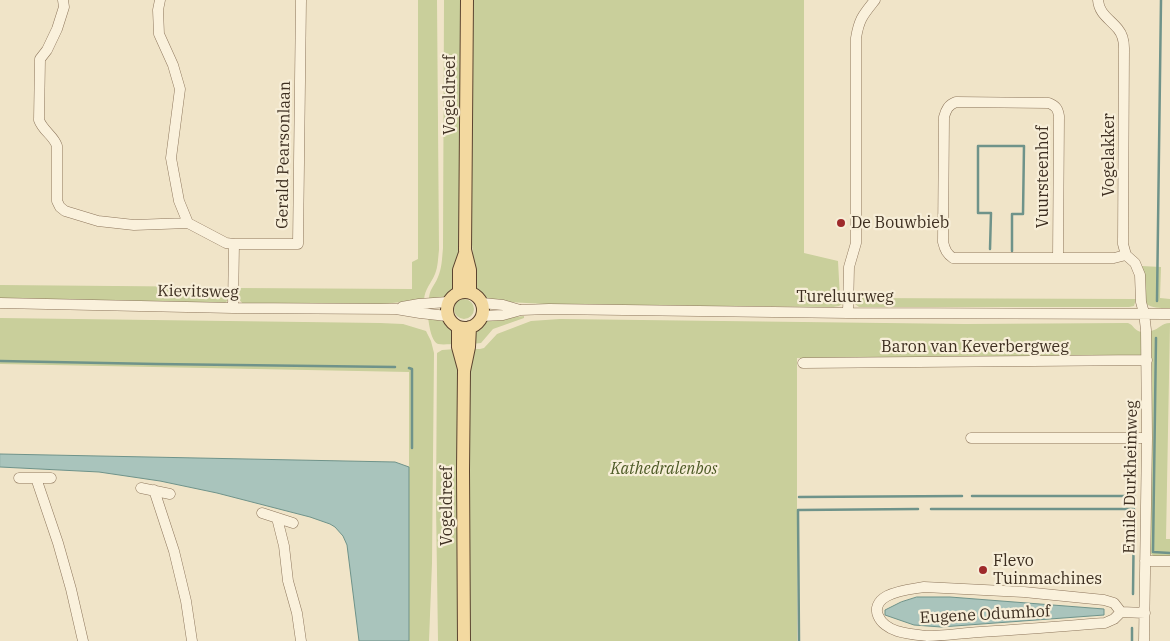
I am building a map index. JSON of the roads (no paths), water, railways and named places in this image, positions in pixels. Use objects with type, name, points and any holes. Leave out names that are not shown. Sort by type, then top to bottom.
[{"type":"main road","name":"Vogeldreef","points":[[464,292],[470,270],[465,250],[467,0]]},
{"type":"main road","points":[[464,292],[475,294],[479,298],[482,310],[480,321],[464,327],[450,321],[446,312],[448,302],[454,294],[464,292]]},
{"type":"main road","name":"Vogeldreef","points":[[464,327],[469,347],[464,371],[464,641]]},
{"type":"street","points":[[63,0],[64,7],[57,28],[48,50],[40,59],[39,120],[41,125],[55,140],[57,146],[57,201],[60,207],[66,211],[98,221],[134,225],[188,223],[226,243],[234,244],[233,308]]},
{"type":"street","points":[[160,0],[158,10],[159,34],[173,65],[180,89],[171,158],[179,201],[188,223]]},
{"type":"street","name":"Gerald Pearsonlaan","points":[[234,244],[298,244],[301,0]]},
{"type":"street","points":[[848,313],[849,267],[856,244],[856,38],[858,24],[875,0]]},
{"type":"street","name":"Vogelakker","points":[[1098,0],[1098,6],[1104,16],[1118,29],[1123,38],[1123,244],[1126,255],[1135,263],[1140,275],[1140,302],[1144,313]]},
{"type":"street","name":"Vuursteenhof","points":[[1058,258],[1058,109],[1049,103],[956,102],[951,104],[946,110],[944,118],[943,242],[948,255],[953,258],[1058,258],[1114,258],[1126,255]]},
{"type":"street","name":"Kievitsweg","points":[[0,303],[233,308],[396,308],[448,302]]},
{"type":"street","name":"Tureluurweg","points":[[482,310],[503,305],[521,310],[1170,314]]},
{"type":"street","name":"Kievitsweg","points":[[396,308],[447,316]]},
{"type":"street","name":"Emile Durkheimweg","points":[[1144,313],[1147,360],[1144,641]]},
{"type":"street","name":"Baron van Keverbergweg","points":[[803,363],[1147,360]]},
{"type":"street","points":[[971,438],[1147,438]]},
{"type":"street","points":[[20,478],[51,478]]},
{"type":"street","points":[[36,478],[72,589],[83,641]]},
{"type":"street","points":[[141,488],[170,494]]},
{"type":"street","points":[[154,490],[174,551],[186,602],[192,641]]},
{"type":"street","points":[[262,513],[293,523]]},
{"type":"street","points":[[276,518],[284,546],[288,581],[297,613],[301,641]]},
{"type":"street","points":[[1145,561],[1170,562]]},
{"type":"street","name":"Eugene Odumhof","points":[[1121,612],[1114,603],[1104,600],[1024,592],[924,587],[905,590],[887,596],[876,609],[883,623],[896,631],[928,636],[1105,623],[1114,619],[1121,612],[1145,613]]},
{"type":"water","points":[[0,454],[395,462],[409,467],[409,641],[359,641],[347,545],[343,536],[330,524],[217,493],[160,481],[99,472],[0,467]]},
{"type":"water","points":[[917,597],[950,597],[1104,609],[1104,615],[941,627],[914,625],[885,615],[885,610]]},
{"type":"waterway","points":[[1157,301],[1161,0]]},
{"type":"waterway","points":[[990,249],[991,213],[978,213],[978,146],[1024,146],[1023,214],[1012,214],[1012,251]]},
{"type":"waterway","points":[[1156,338],[1153,552],[1170,553]]},
{"type":"waterway","points":[[0,361],[395,367]]},
{"type":"waterway","points":[[409,368],[412,369],[412,448]]},
{"type":"waterway","points":[[972,496],[1134,496],[1135,446]]},
{"type":"waterway","points":[[799,497],[962,496]]},
{"type":"waterway","points":[[799,641],[798,510],[918,509]]},
{"type":"waterway","points":[[931,509],[1134,509],[1133,594]]},
{"type":"waterway","points":[[1132,628],[1132,641]]},
{"type":"place","name":"De Bouwbieb","points":[[841,223]]},
{"type":"place","name":"Flevo Tuinmachines","points":[[983,570]]},
{"type":"park label","name":"Kathedralenbos","points":[[664,469]]}]
